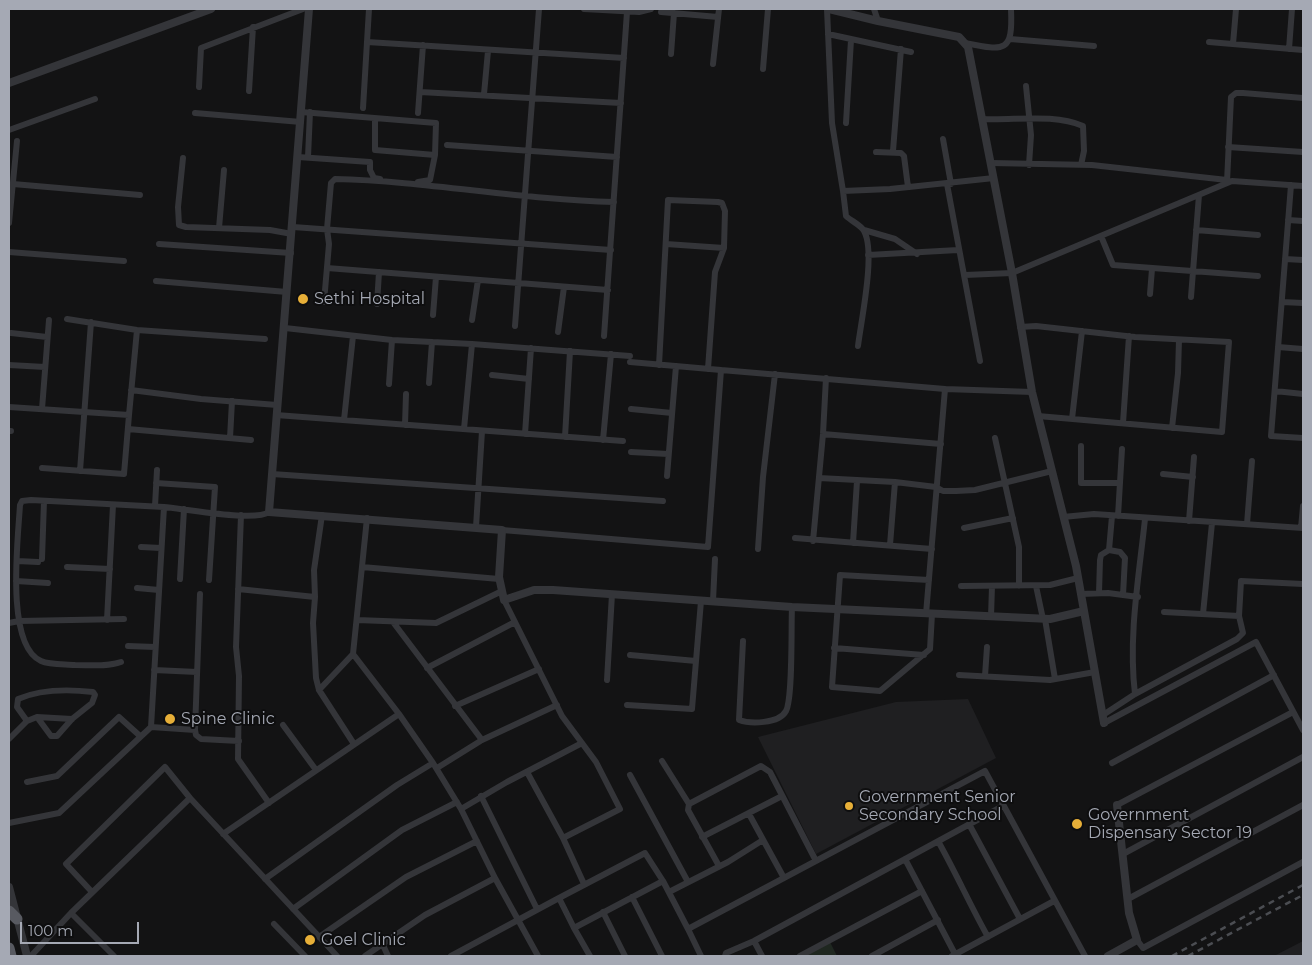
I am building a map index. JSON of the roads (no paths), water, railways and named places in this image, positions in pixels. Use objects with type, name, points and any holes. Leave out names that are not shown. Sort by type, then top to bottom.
[{"type":"highway","points":[[9,948],[11,956]]},
{"type":"street","points":[[9,84],[211,9]]},
{"type":"street","points":[[199,87],[201,48],[303,9]]},
{"type":"street","points":[[269,512],[309,9]]},
{"type":"street","points":[[363,108],[369,9]]},
{"type":"street","points":[[515,326],[539,9]]},
{"type":"street","points":[[584,9],[628,12],[651,9]]},
{"type":"street","points":[[713,64],[719,9]]},
{"type":"street","points":[[763,69],[768,9]]},
{"type":"street","points":[[916,254],[896,239],[864,230],[846,216],[832,123],[828,9],[959,37],[965,43],[991,162],[1032,392],[1078,578],[1104,719]]},
{"type":"street","points":[[874,9],[878,21]]},
{"type":"street","points":[[965,43],[999,48],[1010,38],[1011,9]]},
{"type":"street","points":[[1233,44],[1236,9]]},
{"type":"street","points":[[1288,49],[1292,9]]},
{"type":"street","points":[[604,336],[628,12]]},
{"type":"street","points":[[660,12],[718,17]]},
{"type":"street","points":[[671,54],[674,13]]},
{"type":"street","points":[[249,91],[253,27]]},
{"type":"street","points":[[828,34],[911,52]]},
{"type":"street","points":[[1010,38],[1094,46]]},
{"type":"street","points":[[846,123],[851,40]]},
{"type":"street","points":[[366,42],[624,58]]},
{"type":"street","points":[[1209,42],[1303,50]]},
{"type":"street","points":[[418,113],[423,45]]},
{"type":"street","points":[[893,151],[901,49]]},
{"type":"street","points":[[484,94],[488,51]]},
{"type":"street","points":[[1026,86],[1031,135],[1029,165]]},
{"type":"street","points":[[420,92],[484,94],[621,103]]},
{"type":"street","points":[[1227,182],[1231,97],[1236,93],[1303,98]]},
{"type":"street","points":[[9,130],[95,99]]},
{"type":"street","points":[[195,112],[301,122]]},
{"type":"street","points":[[301,112],[436,122],[435,154],[430,180],[422,182],[374,178],[370,170],[370,162],[375,150],[376,118]]},
{"type":"street","points":[[309,157],[311,113]]},
{"type":"street","points":[[982,119],[1075,123],[1083,126],[1084,151],[1081,165]]},
{"type":"street","points":[[943,139],[958,250],[965,275],[980,360]]},
{"type":"street","points":[[9,222],[17,141]]},
{"type":"street","points":[[447,145],[528,149],[617,157]]},
{"type":"street","points":[[1228,147],[1303,152]]},
{"type":"street","points":[[375,150],[435,154]]},
{"type":"street","points":[[876,152],[893,151],[904,156],[908,187]]},
{"type":"street","points":[[298,157],[370,162]]},
{"type":"street","points":[[183,158],[178,207],[179,225],[186,227],[270,230],[327,229],[610,250]]},
{"type":"street","points":[[991,162],[1029,165],[1081,165],[1227,182],[1240,180],[1303,186]]},
{"type":"street","points":[[219,228],[224,170]]},
{"type":"street","points":[[843,191],[949,184],[994,178]]},
{"type":"street","points":[[324,302],[329,244],[327,229],[331,182],[335,179],[398,183],[524,197],[614,202]]},
{"type":"street","points":[[965,275],[1012,273],[1227,182]]},
{"type":"street","points":[[13,184],[140,195]]},
{"type":"street","points":[[1291,185],[1271,436],[1303,438]]},
{"type":"street","points":[[1191,297],[1199,195]]},
{"type":"street","points":[[659,364],[668,200],[722,203],[725,211],[724,248],[715,272],[708,369]]},
{"type":"street","points":[[1288,220],[1303,220]]},
{"type":"street","points":[[858,346],[868,255],[864,230]]},
{"type":"street","points":[[1196,230],[1258,236]]},
{"type":"street","points":[[1101,236],[1113,265],[1258,276]]},
{"type":"street","points":[[159,244],[291,253]]},
{"type":"street","points":[[666,244],[724,248]]},
{"type":"street","points":[[868,255],[916,254],[958,250]]},
{"type":"street","points":[[9,252],[124,261]]},
{"type":"street","points":[[1285,259],[1303,260]]},
{"type":"street","points":[[327,268],[608,290]]},
{"type":"street","points":[[1150,294],[1152,269]]},
{"type":"street","points":[[377,304],[379,272]]},
{"type":"street","points":[[433,315],[436,277]]},
{"type":"street","points":[[472,320],[478,280]]},
{"type":"street","points":[[156,281],[287,292]]},
{"type":"street","points":[[558,332],[564,287]]},
{"type":"street","points":[[1282,302],[1303,303]]},
{"type":"street","points":[[66,318],[137,330],[266,339]]},
{"type":"street","points":[[42,409],[49,320]]},
{"type":"street","points":[[80,471],[86,412],[91,322]]},
{"type":"street","points":[[1020,327],[1036,326],[1129,336],[1229,342],[1222,432],[1038,416]]},
{"type":"street","points":[[285,328],[392,340],[611,354],[659,364],[708,369],[945,389],[1032,392]]},
{"type":"street","points":[[42,468],[124,474],[137,330]]},
{"type":"street","points":[[1072,419],[1082,331]]},
{"type":"street","points":[[11,333],[47,338]]},
{"type":"street","points":[[344,420],[352,336]]},
{"type":"street","points":[[1123,423],[1129,336]]},
{"type":"street","points":[[389,384],[392,340]]},
{"type":"street","points":[[1172,428],[1178,372],[1179,340]]},
{"type":"street","points":[[429,383],[432,342]]},
{"type":"street","points":[[464,429],[472,344]]},
{"type":"street","points":[[1278,347],[1303,349]]},
{"type":"street","points":[[525,434],[531,348]]},
{"type":"street","points":[[565,437],[570,351]]},
{"type":"street","points":[[603,440],[611,354]]},
{"type":"street","points":[[9,365],[45,367]]},
{"type":"street","points":[[667,476],[676,366]]},
{"type":"street","points":[[121,662],[98,665],[42,662],[26,648],[19,621],[16,581],[20,505],[26,500],[155,506],[241,515],[264,516],[269,512],[322,515],[708,546],[721,370]]},
{"type":"street","points":[[758,548],[763,477],[775,374]]},
{"type":"street","points":[[492,376],[529,379]]},
{"type":"street","points":[[813,540],[824,434],[826,378]]},
{"type":"street","points":[[929,580],[840,575],[832,687],[880,691],[930,649],[929,580],[945,389]]},
{"type":"street","points":[[131,390],[277,404]]},
{"type":"street","points":[[1275,391],[1303,394]]},
{"type":"street","points":[[405,425],[406,394]]},
{"type":"street","points":[[230,438],[232,401]]},
{"type":"street","points":[[9,407],[129,415]]},
{"type":"street","points":[[630,409],[672,413]]},
{"type":"street","points":[[276,415],[623,441]]},
{"type":"street","points":[[128,429],[251,440]]},
{"type":"street","points":[[476,528],[482,430]]},
{"type":"street","points":[[824,434],[940,444]]},
{"type":"street","points":[[995,438],[1019,547],[1019,586]]},
{"type":"street","points":[[1081,446],[1081,483],[1120,483]]},
{"type":"street","points":[[1110,550],[1120,483],[1122,449]]},
{"type":"street","points":[[631,452],[668,454]]},
{"type":"street","points":[[1189,521],[1194,457]]},
{"type":"street","points":[[1246,524],[1252,461]]},
{"type":"street","points":[[155,506],[157,470]]},
{"type":"street","points":[[819,478],[895,482],[936,487],[943,491],[975,490],[1052,471]]},
{"type":"street","points":[[272,474],[663,501]]},
{"type":"street","points":[[1163,474],[1193,477]]},
{"type":"street","points":[[853,543],[857,481]]},
{"type":"street","points":[[890,546],[895,482]]},
{"type":"street","points":[[156,483],[215,487],[215,513],[209,580]]},
{"type":"street","points":[[17,561],[40,561],[44,500]]},
{"type":"street","points":[[107,620],[114,505]]},
{"type":"street","points":[[1063,517],[1076,515],[1115,516],[1302,528],[1303,506]]},
{"type":"street","points":[[151,727],[164,507]]},
{"type":"street","points":[[180,580],[184,509]]},
{"type":"street","points":[[241,515],[236,646],[239,676],[238,759],[270,803]]},
{"type":"street","points":[[322,515],[314,570],[315,597],[312,623],[319,690],[354,744]]},
{"type":"street","points":[[319,690],[353,654],[366,518]]},
{"type":"street","points":[[964,528],[1013,518]]},
{"type":"street","points":[[1135,694],[1133,667],[1145,519]]},
{"type":"street","points":[[1203,614],[1212,522]]},
{"type":"street","points":[[502,530],[499,579],[504,600],[557,705],[596,762],[620,809],[563,838]]},
{"type":"street","points":[[795,538],[932,549]]},
{"type":"street","points":[[141,547],[161,548]]},
{"type":"street","points":[[1099,593],[1101,555],[1110,550],[1120,552],[1125,558],[1124,595]]},
{"type":"street","points":[[712,601],[715,559]]},
{"type":"street","points":[[67,566],[110,569]]},
{"type":"street","points":[[362,567],[499,579]]},
{"type":"street","points":[[961,586],[1036,586],[1068,582],[1078,578]]},
{"type":"street","points":[[16,581],[48,583]]},
{"type":"street","points":[[1104,719],[1135,694],[1237,639],[1242,633],[1239,616],[1241,581],[1303,584]]},
{"type":"street","points":[[992,586],[992,617]]},
{"type":"street","points":[[1036,586],[1056,679]]},
{"type":"street","points":[[137,588],[159,590]]},
{"type":"street","points":[[238,589],[315,597]]},
{"type":"street","points":[[504,600],[534,590],[792,607],[1044,619],[1084,611]]},
{"type":"street","points":[[356,620],[436,623],[502,591]]},
{"type":"street","points":[[1080,594],[1099,593],[1138,597]]},
{"type":"street","points":[[200,594],[196,735],[201,739],[239,741]]},
{"type":"street","points":[[607,680],[612,594]]},
{"type":"street","points":[[626,704],[692,709],[701,601]]},
{"type":"street","points":[[743,641],[739,720],[758,722],[781,716],[786,711],[789,690],[792,607]]},
{"type":"street","points":[[1164,612],[1239,616]]},
{"type":"street","points":[[9,623],[19,621],[124,620]]},
{"type":"street","points":[[393,622],[482,740]]},
{"type":"street","points":[[427,668],[515,622]]},
{"type":"street","points":[[1104,719],[1256,642],[1303,730]]},
{"type":"street","points":[[128,646],[155,647]]},
{"type":"street","points":[[985,676],[987,647]]},
{"type":"street","points":[[834,648],[924,655]]},
{"type":"street","points":[[353,654],[435,765],[461,809],[495,878],[538,956]]},
{"type":"street","points":[[630,655],[696,660]]},
{"type":"street","points":[[455,706],[539,669]]},
{"type":"street","points":[[154,670],[197,672]]},
{"type":"street","points":[[959,675],[1056,679],[1095,672]]},
{"type":"street","points":[[1112,763],[1274,675]]},
{"type":"street","points":[[27,721],[17,707],[18,699],[50,690],[92,692],[95,695],[92,703],[72,719],[57,736],[51,736],[37,717]]},
{"type":"street","points":[[265,879],[397,785],[482,740],[557,705]]},
{"type":"street","points":[[1293,712],[1117,805],[1128,898],[1137,940],[1143,948],[1303,862]]},
{"type":"street","points":[[223,834],[399,714]]},
{"type":"street","points":[[9,739],[27,721],[37,717],[72,719]]},
{"type":"street","points":[[27,782],[57,776],[120,717],[140,736]]},
{"type":"street","points":[[283,725],[316,770]]},
{"type":"street","points":[[9,824],[58,813],[151,727],[195,730]]},
{"type":"street","points":[[461,809],[481,796],[582,743]]},
{"type":"street","points":[[1123,854],[1303,757]]},
{"type":"street","points":[[662,761],[689,804],[688,810],[719,866]]},
{"type":"street","points":[[689,804],[761,766],[770,772],[816,861]]},
{"type":"street","points":[[92,892],[66,864],[165,768],[190,798],[337,956]]},
{"type":"street","points":[[688,929],[985,771],[1085,956]]},
{"type":"street","points":[[527,772],[563,838],[584,884]]},
{"type":"street","points":[[630,775],[688,882]]},
{"type":"street","points":[[481,796],[537,909]]},
{"type":"street","points":[[702,837],[782,796]]},
{"type":"street","points":[[31,956],[92,892],[190,798]]},
{"type":"street","points":[[293,909],[402,830],[457,802]]},
{"type":"street","points":[[1128,898],[1303,805]]},
{"type":"street","points":[[725,956],[726,953],[754,941],[1004,806]]},
{"type":"street","points":[[749,814],[784,878]]},
{"type":"street","points":[[969,824],[1020,919]]},
{"type":"street","points":[[669,892],[763,840]]},
{"type":"street","points":[[319,938],[406,877],[477,841]]},
{"type":"street","points":[[938,841],[958,876],[968,902],[988,937]]},
{"type":"street","points":[[451,956],[645,853],[669,892],[700,956]]},
{"type":"street","points":[[906,859],[938,920],[953,955],[1054,901]]},
{"type":"street","points":[[365,956],[425,915],[495,878]]},
{"type":"street","points":[[574,928],[663,881]]},
{"type":"street","points":[[9,887],[13,915],[27,956]]},
{"type":"street","points":[[800,956],[922,891]]},
{"type":"street","points":[[632,897],[662,956]]},
{"type":"street","points":[[559,898],[590,956]]},
{"type":"street","points":[[603,912],[625,956]]},
{"type":"street","points":[[71,913],[114,956]]},
{"type":"street","points":[[872,956],[938,920]]},
{"type":"street","points":[[274,924],[305,956]]},
{"type":"street","points":[[1108,956],[1137,940]]},
{"type":"street","points":[[754,941],[762,956]]},
{"type":"street","points":[[382,944],[388,956]]},
{"type":"railway","points":[[1172,956],[1303,885]]},
{"type":"railway","points":[[1188,956],[1303,895]]},
{"type":"place","name":"Sethi Hospital","points":[[303,299]]},
{"type":"place","name":"Spine Clinic","points":[[170,719]]},
{"type":"place","name":"Government Senior Secondary School","points":[[849,806]]},
{"type":"place","name":"Government Dispensary Sector 19","points":[[1077,824]]},
{"type":"place","name":"Goel Clinic","points":[[310,940]]}]
